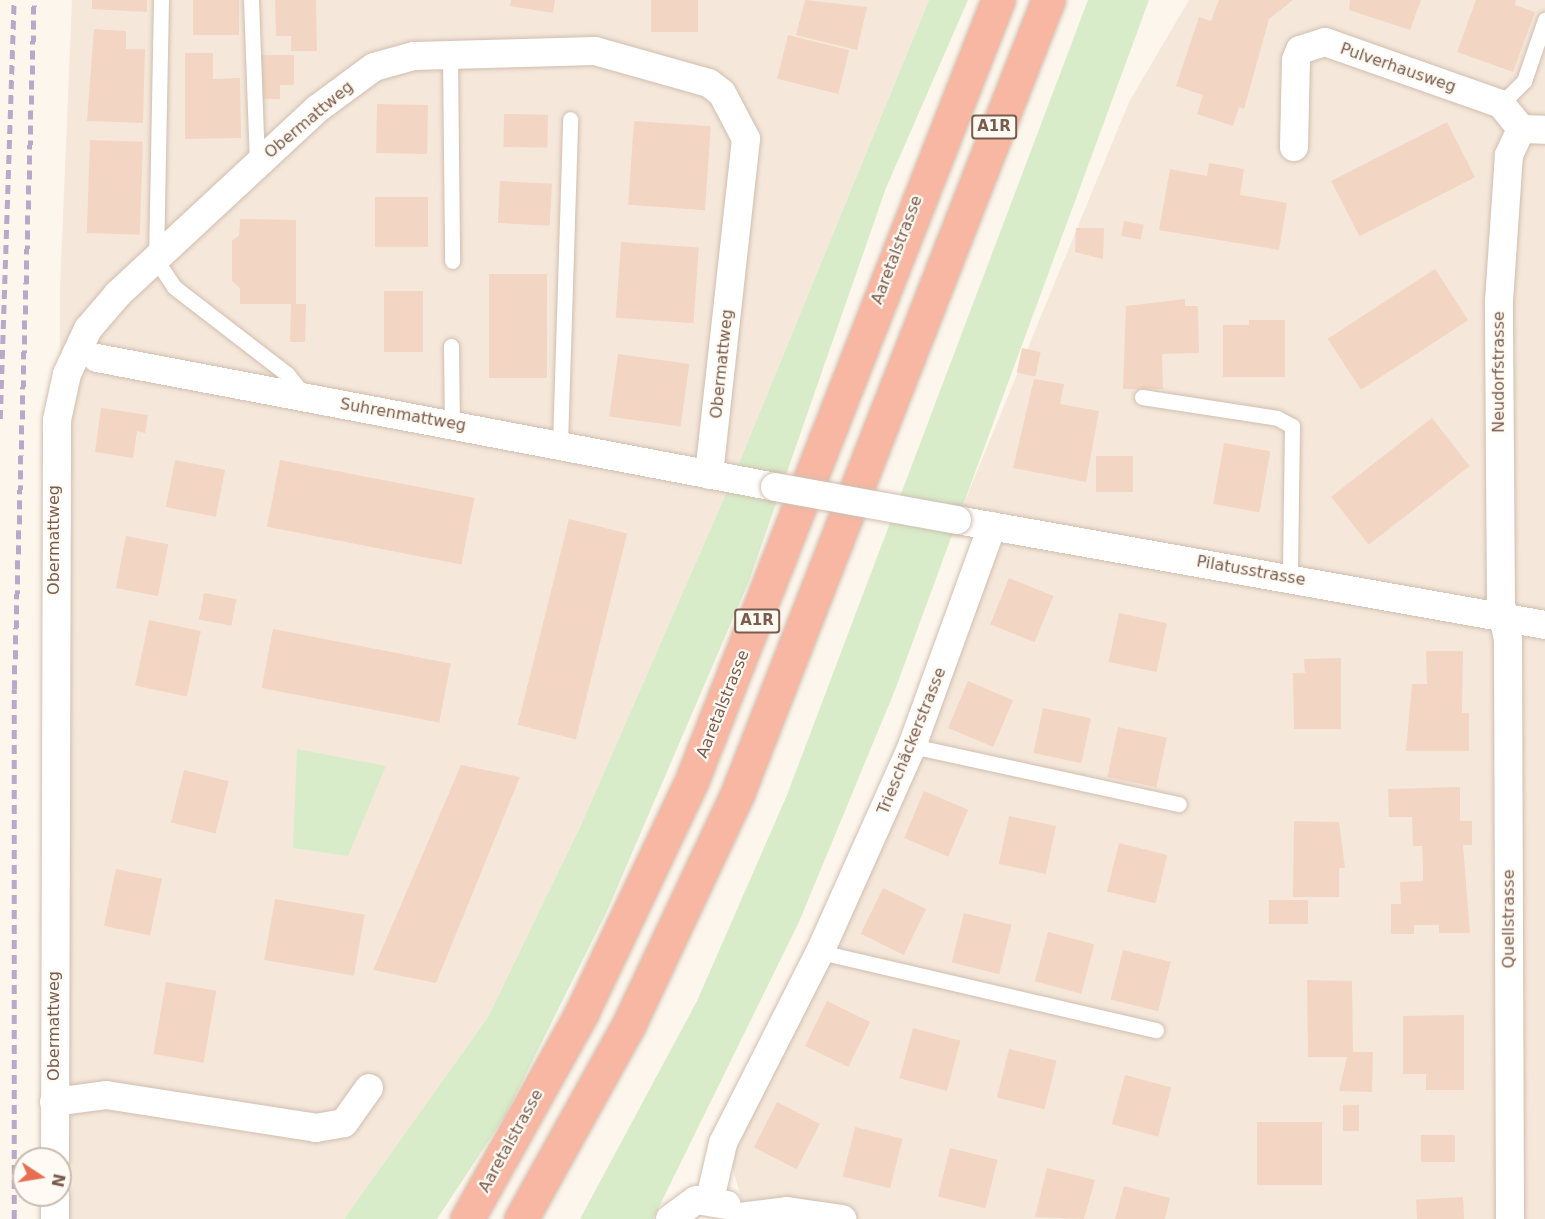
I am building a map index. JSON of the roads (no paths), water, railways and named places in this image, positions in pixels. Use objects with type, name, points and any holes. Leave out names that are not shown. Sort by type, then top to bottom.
[{"type":"highway","name":"Aaretalstrasse","points":[[467,1219],[581,1014],[692,780],[998,0]]},
{"type":"highway","name":"A1R","points":[[521,1219],[629,1024],[738,792],[1048,0]]},
{"type":"street","name":"Pulverhausweg","points":[[1294,147],[1296,60],[1310,44],[1325,42],[1501,104]]},
{"type":"street","name":"Obermattweg","points":[[55,1147],[57,420],[67,374],[88,329],[156,260],[316,109],[374,67],[450,55],[595,51],[709,83],[722,93],[746,139],[720,478]]},
{"type":"street","points":[[1501,104],[1533,129]]},
{"type":"street","name":"Neudorfstrasse","points":[[1505,619],[1498,301],[1509,154],[1533,129]]},
{"type":"street","name":"Suhrenmattweg","points":[[97,358],[307,399],[452,423],[720,478]]},
{"type":"street","name":"Pilatusstrasse","points":[[720,478],[1545,625]]},
{"type":"street","name":"Trieschäckerstrasse","points":[[710,1199],[723,1143],[820,952],[912,746],[992,526]]},
{"type":"street","name":"Quellstrasse","points":[[1505,619],[1510,1219]]},
{"type":"street","name":"Obermattweg","points":[[54,1102],[106,1095],[316,1128],[344,1123],[369,1088]]},
{"type":"street","points":[[670,1219],[683,1205],[710,1199],[741,1218],[787,1211],[842,1219]]},
{"type":"lane","points":[[161,0],[156,260],[174,287],[286,374],[307,399]]},
{"type":"lane","points":[[251,0],[257,164]]},
{"type":"lane","points":[[1501,104],[1524,81],[1545,20]]},
{"type":"lane","points":[[450,55],[452,261]]},
{"type":"lane","points":[[560,444],[570,120]]},
{"type":"lane","points":[[451,346],[452,423]]},
{"type":"lane","points":[[1142,397],[1277,418],[1292,426],[1290,578]]},
{"type":"lane","points":[[912,746],[1179,804]]},
{"type":"lane","points":[[820,952],[1156,1030]]},
{"type":"railway","points":[[0,419],[14,0]]},
{"type":"railway","points":[[14,1219],[14,689],[34,0]]}]
